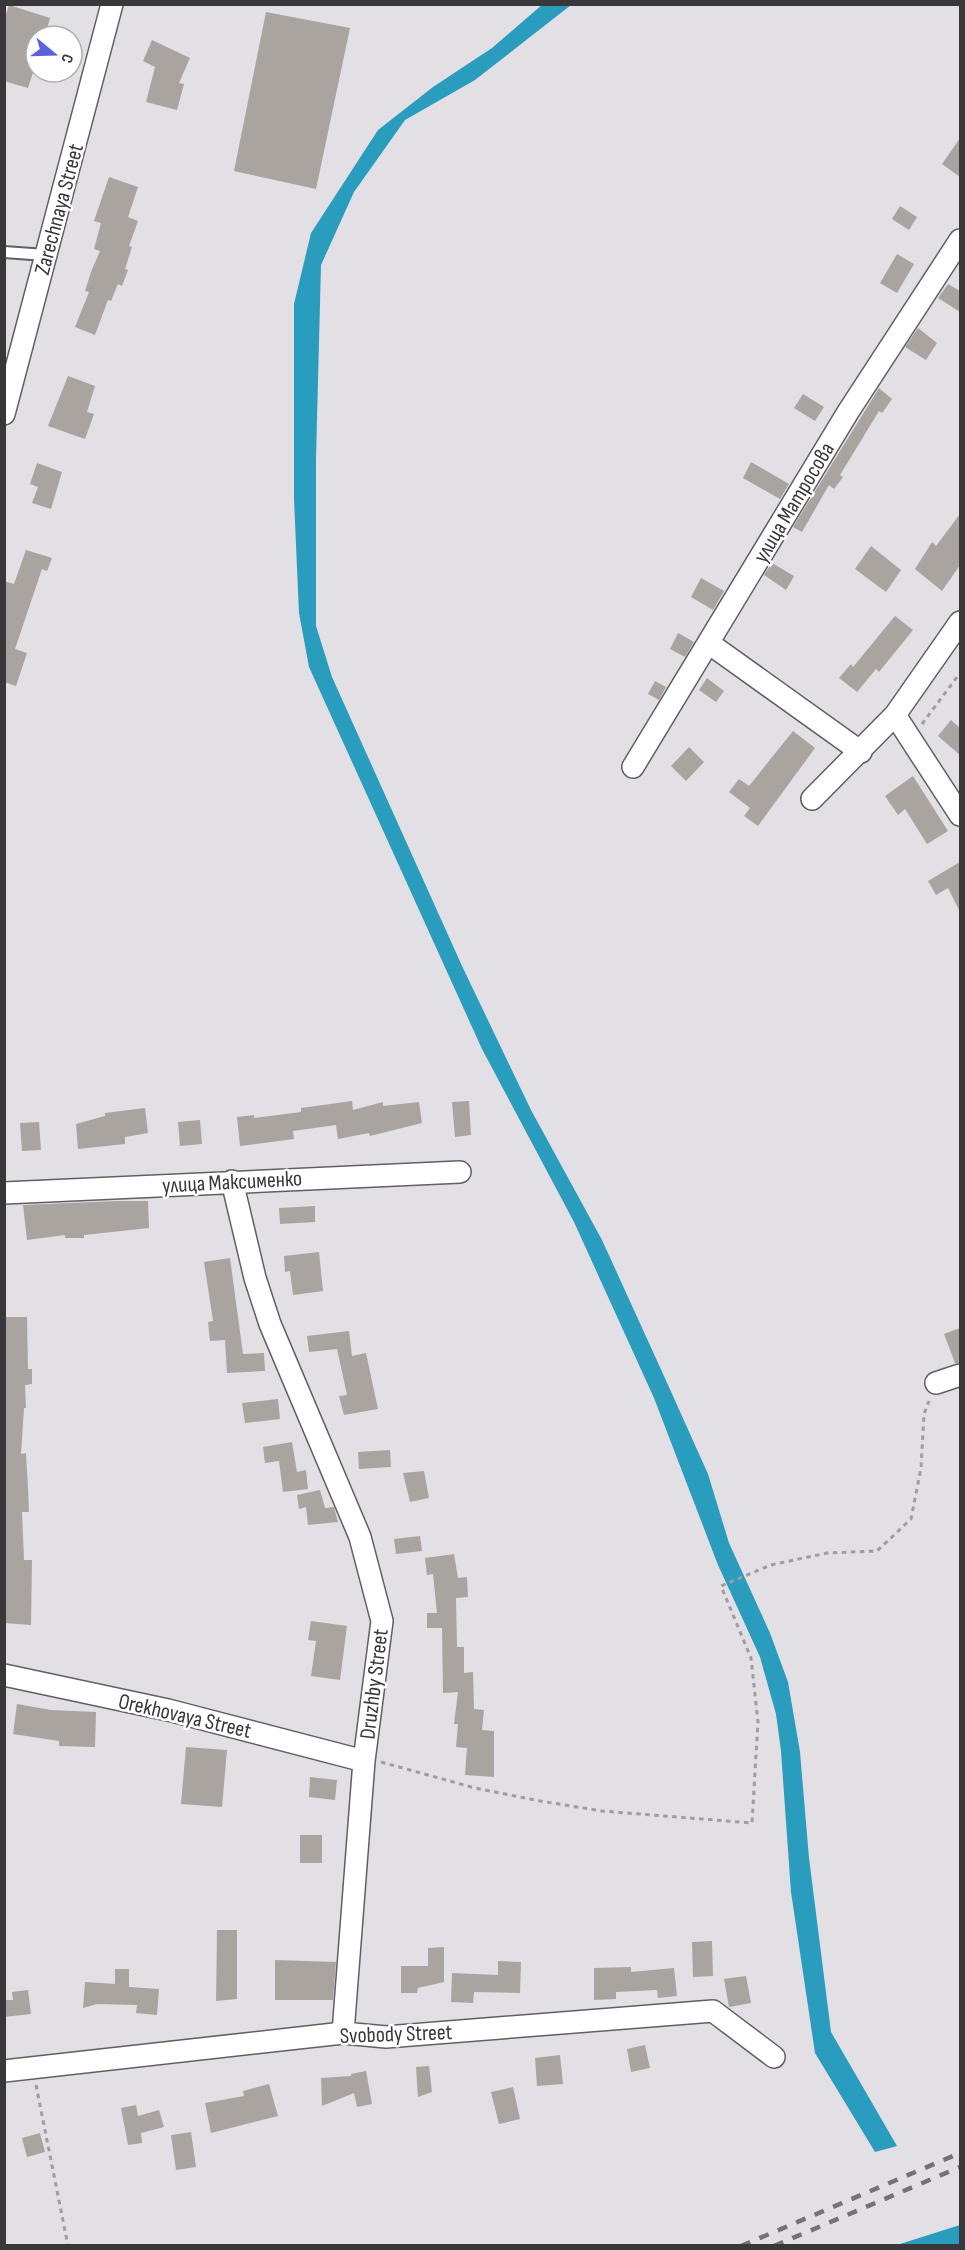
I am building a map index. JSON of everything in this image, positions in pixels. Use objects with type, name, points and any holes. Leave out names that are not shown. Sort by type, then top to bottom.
[{"type":"street","name":"Zarechnaya Street","points":[[4,414],[112,4]]},
{"type":"street","name":"улица Матросова","points":[[633,767],[710,644],[848,412],[960,240]]},
{"type":"street","points":[[812,799],[861,752],[895,715],[960,622]]},
{"type":"street","points":[[710,644],[861,752]]},
{"type":"street","points":[[895,715],[960,815]]},
{"type":"street","name":"улица Максименко","points":[[4,1193],[232,1180],[460,1172]]},
{"type":"street","name":"Druzhby Street","points":[[232,1180],[255,1278],[270,1324],[360,1537],[382,1621],[364,1761],[343,2033]]},
{"type":"street","points":[[936,1383],[960,1375]]},
{"type":"street","name":"Orekhovaya Street","points":[[4,1675],[168,1710],[364,1761]]},
{"type":"street","name":"Svobody Street","points":[[4,2071],[343,2033],[386,2037],[713,2012],[774,2058]]},
{"type":"lane","points":[[4,252],[46,255]]},
{"type":"path","points":[[911,738],[960,673]]},
{"type":"path","points":[[364,1761],[386,1763],[475,1788],[602,1811],[752,1823],[758,1722],[751,1658],[722,1586],[771,1565],[826,1553],[877,1551],[910,1520],[921,1468],[924,1413],[936,1383]]},
{"type":"path","points":[[33,2067],[68,2246]]},
{"type":"water","points":[[543,4],[571,5],[475,80],[405,120],[354,192],[321,265],[316,458],[316,626],[332,677],[462,966],[531,1110],[602,1240],[708,1474],[729,1543],[770,1633],[788,1682],[800,1752],[809,1858],[831,2032],[897,2146],[875,2152],[815,2053],[791,1892],[781,1751],[776,1714],[760,1657],[718,1565],[654,1398],[574,1222],[482,1049],[309,667],[299,613],[294,499],[294,304],[311,233],[378,130],[433,87],[492,48]]},
{"type":"water","points":[[960,2225],[960,2245],[900,2245],[900,2244]]},
{"type":"building","points":[[9,5],[50,18],[48,24],[24,24],[24,84],[29,84],[28,88],[4,81],[4,20]]},
{"type":"building","points":[[266,12],[350,28],[316,189],[234,171]]},
{"type":"building","points":[[152,40],[190,58],[179,83],[184,84],[177,110],[146,102],[155,67],[143,61]]},
{"type":"building","points":[[960,138],[960,177],[942,164]]},
{"type":"building","points":[[109,177],[138,187],[128,217],[138,221],[129,246],[132,247],[125,269],[128,270],[122,286],[118,284],[111,301],[108,300],[95,335],[75,327],[89,292],[85,291],[100,251],[94,249],[101,223],[94,221]]},
{"type":"building","points":[[900,206],[917,217],[909,230],[892,219]]},
{"type":"building","points":[[897,254],[914,264],[897,293],[880,283]]},
{"type":"building","points":[[948,284],[960,291],[960,312],[938,298]]},
{"type":"building","points":[[918,328],[937,343],[926,360],[905,347]]},
{"type":"building","points":[[68,376],[95,386],[87,412],[94,414],[85,439],[48,426]]},
{"type":"building","points":[[879,388],[892,399],[882,413],[879,411],[840,475],[843,477],[834,489],[829,485],[802,532],[793,527]]},
{"type":"building","points":[[803,394],[824,407],[815,421],[794,408]]},
{"type":"building","points":[[751,462],[789,484],[780,499],[743,478]]},
{"type":"building","points":[[37,463],[62,472],[51,509],[32,503],[38,487],[30,484]]},
{"type":"building","points":[[960,514],[960,565],[942,591],[915,569],[932,542],[936,546]]},
{"type":"building","points":[[871,546],[901,570],[886,592],[855,569]]},
{"type":"building","points":[[26,550],[52,558],[47,571],[42,569],[15,649],[27,653],[16,686],[4,682],[4,581],[14,584]]},
{"type":"building","points":[[772,563],[794,576],[786,590],[764,575]]},
{"type":"building","points":[[701,578],[724,591],[713,610],[691,597]]},
{"type":"building","points":[[895,616],[913,630],[879,672],[876,669],[857,692],[839,678],[851,664],[853,667]]},
{"type":"building","points":[[678,633],[694,642],[685,657],[670,649]]},
{"type":"building","points":[[707,678],[724,691],[716,702],[699,690]]},
{"type":"building","points":[[655,681],[666,687],[659,700],[648,694]]},
{"type":"building","points":[[951,720],[960,728],[960,755],[938,736]]},
{"type":"building","points":[[793,731],[815,748],[758,826],[744,816],[750,808],[729,792],[739,779],[749,786]]},
{"type":"building","points":[[689,747],[704,762],[686,781],[671,766]]},
{"type":"building","points":[[913,776],[948,831],[927,844],[905,809],[898,815],[885,796]]},
{"type":"building","points":[[960,862],[960,912],[948,888],[936,895],[928,881]]},
{"type":"building","points":[[352,1101],[353,1110],[383,1102],[383,1106],[419,1102],[422,1123],[370,1136],[369,1133],[338,1139],[336,1125],[293,1131],[294,1139],[240,1146],[237,1117],[254,1115],[254,1118],[301,1112],[301,1108]]},
{"type":"building","points":[[469,1101],[471,1135],[455,1137],[452,1102]]},
{"type":"building","points":[[145,1108],[148,1133],[125,1137],[125,1144],[78,1149],[76,1124],[105,1116],[105,1113]]},
{"type":"building","points":[[200,1120],[202,1144],[180,1146],[178,1122]]},
{"type":"building","points":[[39,1122],[41,1150],[22,1151],[20,1123]]},
{"type":"building","points":[[148,1201],[149,1228],[84,1235],[84,1238],[65,1238],[65,1235],[27,1240],[23,1205]]},
{"type":"building","points":[[315,1206],[315,1222],[280,1224],[279,1208]]},
{"type":"building","points":[[319,1252],[323,1291],[293,1295],[290,1271],[285,1272],[284,1256]]},
{"type":"building","points":[[230,1258],[243,1354],[264,1353],[265,1371],[227,1373],[225,1340],[210,1341],[208,1322],[213,1321],[204,1262]]},
{"type":"building","points":[[4,1317],[27,1317],[28,1369],[32,1369],[32,1384],[25,1385],[26,1408],[24,1408],[21,1454],[26,1453],[29,1512],[22,1512],[24,1560],[32,1560],[31,1625],[4,1623]]},
{"type":"building","points":[[960,1328],[960,1363],[955,1363],[944,1334]]},
{"type":"building","points":[[349,1331],[352,1356],[366,1353],[378,1409],[344,1415],[339,1396],[347,1395],[337,1349],[309,1352],[307,1336]]},
{"type":"building","points":[[278,1399],[280,1419],[245,1423],[242,1403]]},
{"type":"building","points":[[292,1442],[297,1472],[306,1470],[308,1489],[283,1492],[279,1461],[265,1463],[263,1447]]},
{"type":"building","points":[[390,1450],[391,1467],[359,1469],[358,1452]]},
{"type":"building","points":[[424,1471],[429,1498],[410,1502],[403,1473]]},
{"type":"building","points":[[320,1490],[325,1508],[334,1507],[338,1522],[308,1525],[306,1507],[299,1509],[297,1495]]},
{"type":"building","points":[[420,1536],[422,1551],[396,1554],[394,1539]]},
{"type":"building","points":[[454,1554],[458,1578],[467,1577],[468,1597],[456,1598],[457,1647],[464,1647],[464,1673],[473,1672],[474,1709],[484,1710],[482,1730],[494,1731],[494,1777],[465,1775],[467,1748],[456,1747],[458,1724],[454,1724],[458,1692],[443,1693],[442,1628],[427,1628],[427,1613],[437,1613],[433,1574],[427,1575],[425,1558]]},
{"type":"building","points":[[311,1621],[347,1626],[340,1680],[311,1676],[316,1641],[308,1640]]},
{"type":"building","points":[[17,1704],[51,1710],[96,1712],[95,1747],[59,1746],[59,1741],[13,1734]]},
{"type":"building","points":[[186,1747],[227,1750],[222,1807],[181,1804]]},
{"type":"building","points":[[310,1777],[337,1780],[335,1800],[309,1797]]},
{"type":"building","points":[[300,1835],[322,1835],[322,1863],[300,1863]]},
{"type":"building","points":[[217,1930],[237,1930],[237,1999],[216,2001]]},
{"type":"building","points":[[712,1941],[713,1976],[693,1977],[692,1942]]},
{"type":"building","points":[[444,1947],[444,1982],[418,1988],[417,1993],[401,1993],[401,1966],[428,1966],[428,1948]]},
{"type":"building","points":[[275,1960],[336,1962],[333,2000],[275,2000]]},
{"type":"building","points":[[498,1961],[521,1962],[520,1993],[474,1992],[473,2003],[451,2002],[452,1973],[498,1975]]},
{"type":"building","points":[[631,1967],[631,1972],[674,1968],[677,1996],[658,1998],[657,1990],[616,1992],[616,1999],[594,2000],[594,1968]]},
{"type":"building","points":[[115,1969],[129,1969],[129,1987],[159,1989],[157,2015],[136,2013],[137,2005],[97,2004],[83,2008],[85,1982],[115,1984]]},
{"type":"building","points":[[746,1976],[751,2003],[729,2007],[724,1979]]},
{"type":"building","points":[[28,1990],[31,2014],[4,2017],[4,2000],[13,2000],[12,1992]]},
{"type":"building","points":[[645,2045],[650,2068],[631,2072],[627,2049]]},
{"type":"building","points":[[560,2055],[563,2084],[537,2086],[535,2058]]},
{"type":"building","points":[[429,2066],[432,2092],[418,2097],[416,2067]]},
{"type":"building","points":[[366,2071],[372,2104],[357,2107],[354,2093],[322,2106],[321,2078],[351,2076],[351,2074]]},
{"type":"building","points":[[269,2084],[278,2116],[211,2133],[205,2103],[244,2096],[243,2091]]},
{"type":"building","points":[[513,2087],[520,2119],[499,2124],[491,2092]]},
{"type":"building","points":[[136,2105],[138,2116],[159,2110],[164,2127],[141,2133],[142,2143],[128,2145],[121,2108]]},
{"type":"building","points":[[191,2132],[196,2167],[176,2170],[171,2135]]},
{"type":"building","points":[[40,2133],[45,2152],[27,2157],[22,2138]]},
{"type":"railway","points":[[741,2246],[960,2153]]},
{"type":"railway","points":[[774,2246],[960,2167]]}]
